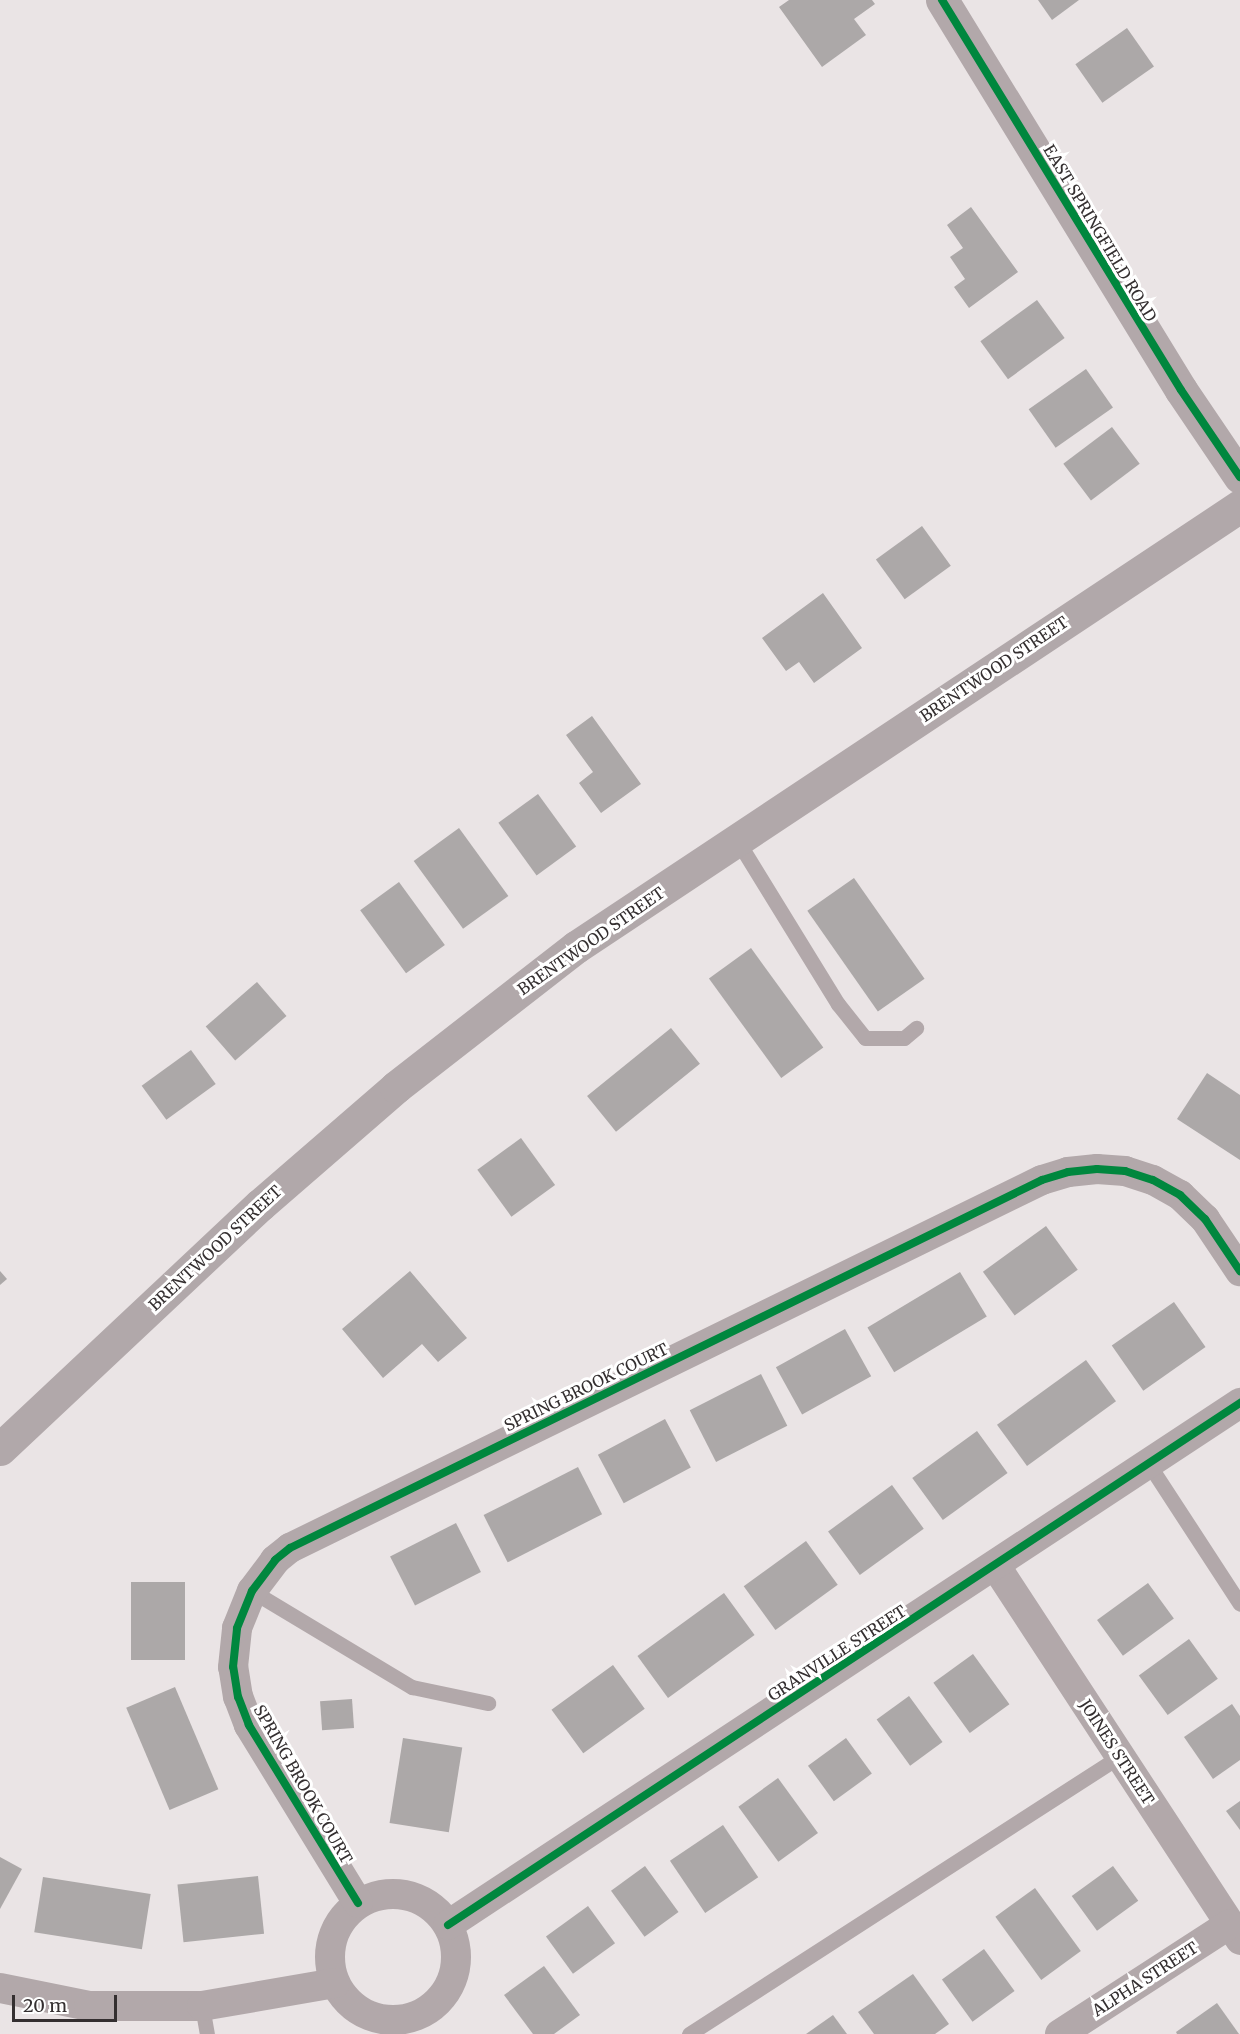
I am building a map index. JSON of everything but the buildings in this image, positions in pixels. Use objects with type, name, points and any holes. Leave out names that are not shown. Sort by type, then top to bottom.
[{"type":"main road","name":"BRENTWOOD STREET","points":[[0,1449],[260,1205],[396,1088],[576,947],[1240,506]]},
{"type":"street","name":"EAST SPRINGFIELD ROAD","points":[[942,0],[1181,390],[1240,477]]},
{"type":"street","name":"SPRING BROOK COURT","points":[[358,1903],[249,1725],[238,1697],[233,1667],[237,1628],[252,1591],[275,1560],[307,1537],[1042,1180],[1068,1172],[1097,1169],[1125,1171],[1153,1180],[1180,1195],[1205,1219],[1240,1271]]},
{"type":"street","name":"GRANVILLE STREET","points":[[448,1925],[1240,1403]]},
{"type":"street","name":"JOINES STREET","points":[[994,1565],[1235,1932]]},
{"type":"street","points":[[393,1893],[415,1897],[434,1908],[448,1925],[456,1945],[456,1967],[449,1988],[426,2024],[381,2019],[362,2012],[346,2000],[335,1983],[330,1963],[331,1943],[338,1924],[358,1903],[372,1897],[393,1893]]},
{"type":"street","name":"ALPHA STREET","points":[[1060,2034],[1235,1932]]},
{"type":"street","points":[[0,1988],[89,2006],[204,2020],[335,1983]]},
{"type":"lane","points":[[737,840],[838,1004],[866,1038],[904,1038],[916,1028]]},
{"type":"lane","points":[[1148,1463],[1240,1604]]},
{"type":"lane","points":[[252,1591],[412,1687],[488,1703]]},
{"type":"lane","points":[[689,2034],[1120,1756]]},
{"type":"cycle path","points":[[942,0],[1181,390],[1240,477]]},
{"type":"cycle path","points":[[358,1903],[249,1725],[238,1697],[233,1667],[237,1628],[252,1591],[275,1560],[290,1548],[1042,1180],[1068,1172],[1097,1169],[1125,1171],[1153,1180],[1180,1195],[1205,1219],[1240,1271]]},
{"type":"cycle path","points":[[448,1925],[1240,1403]]}]
